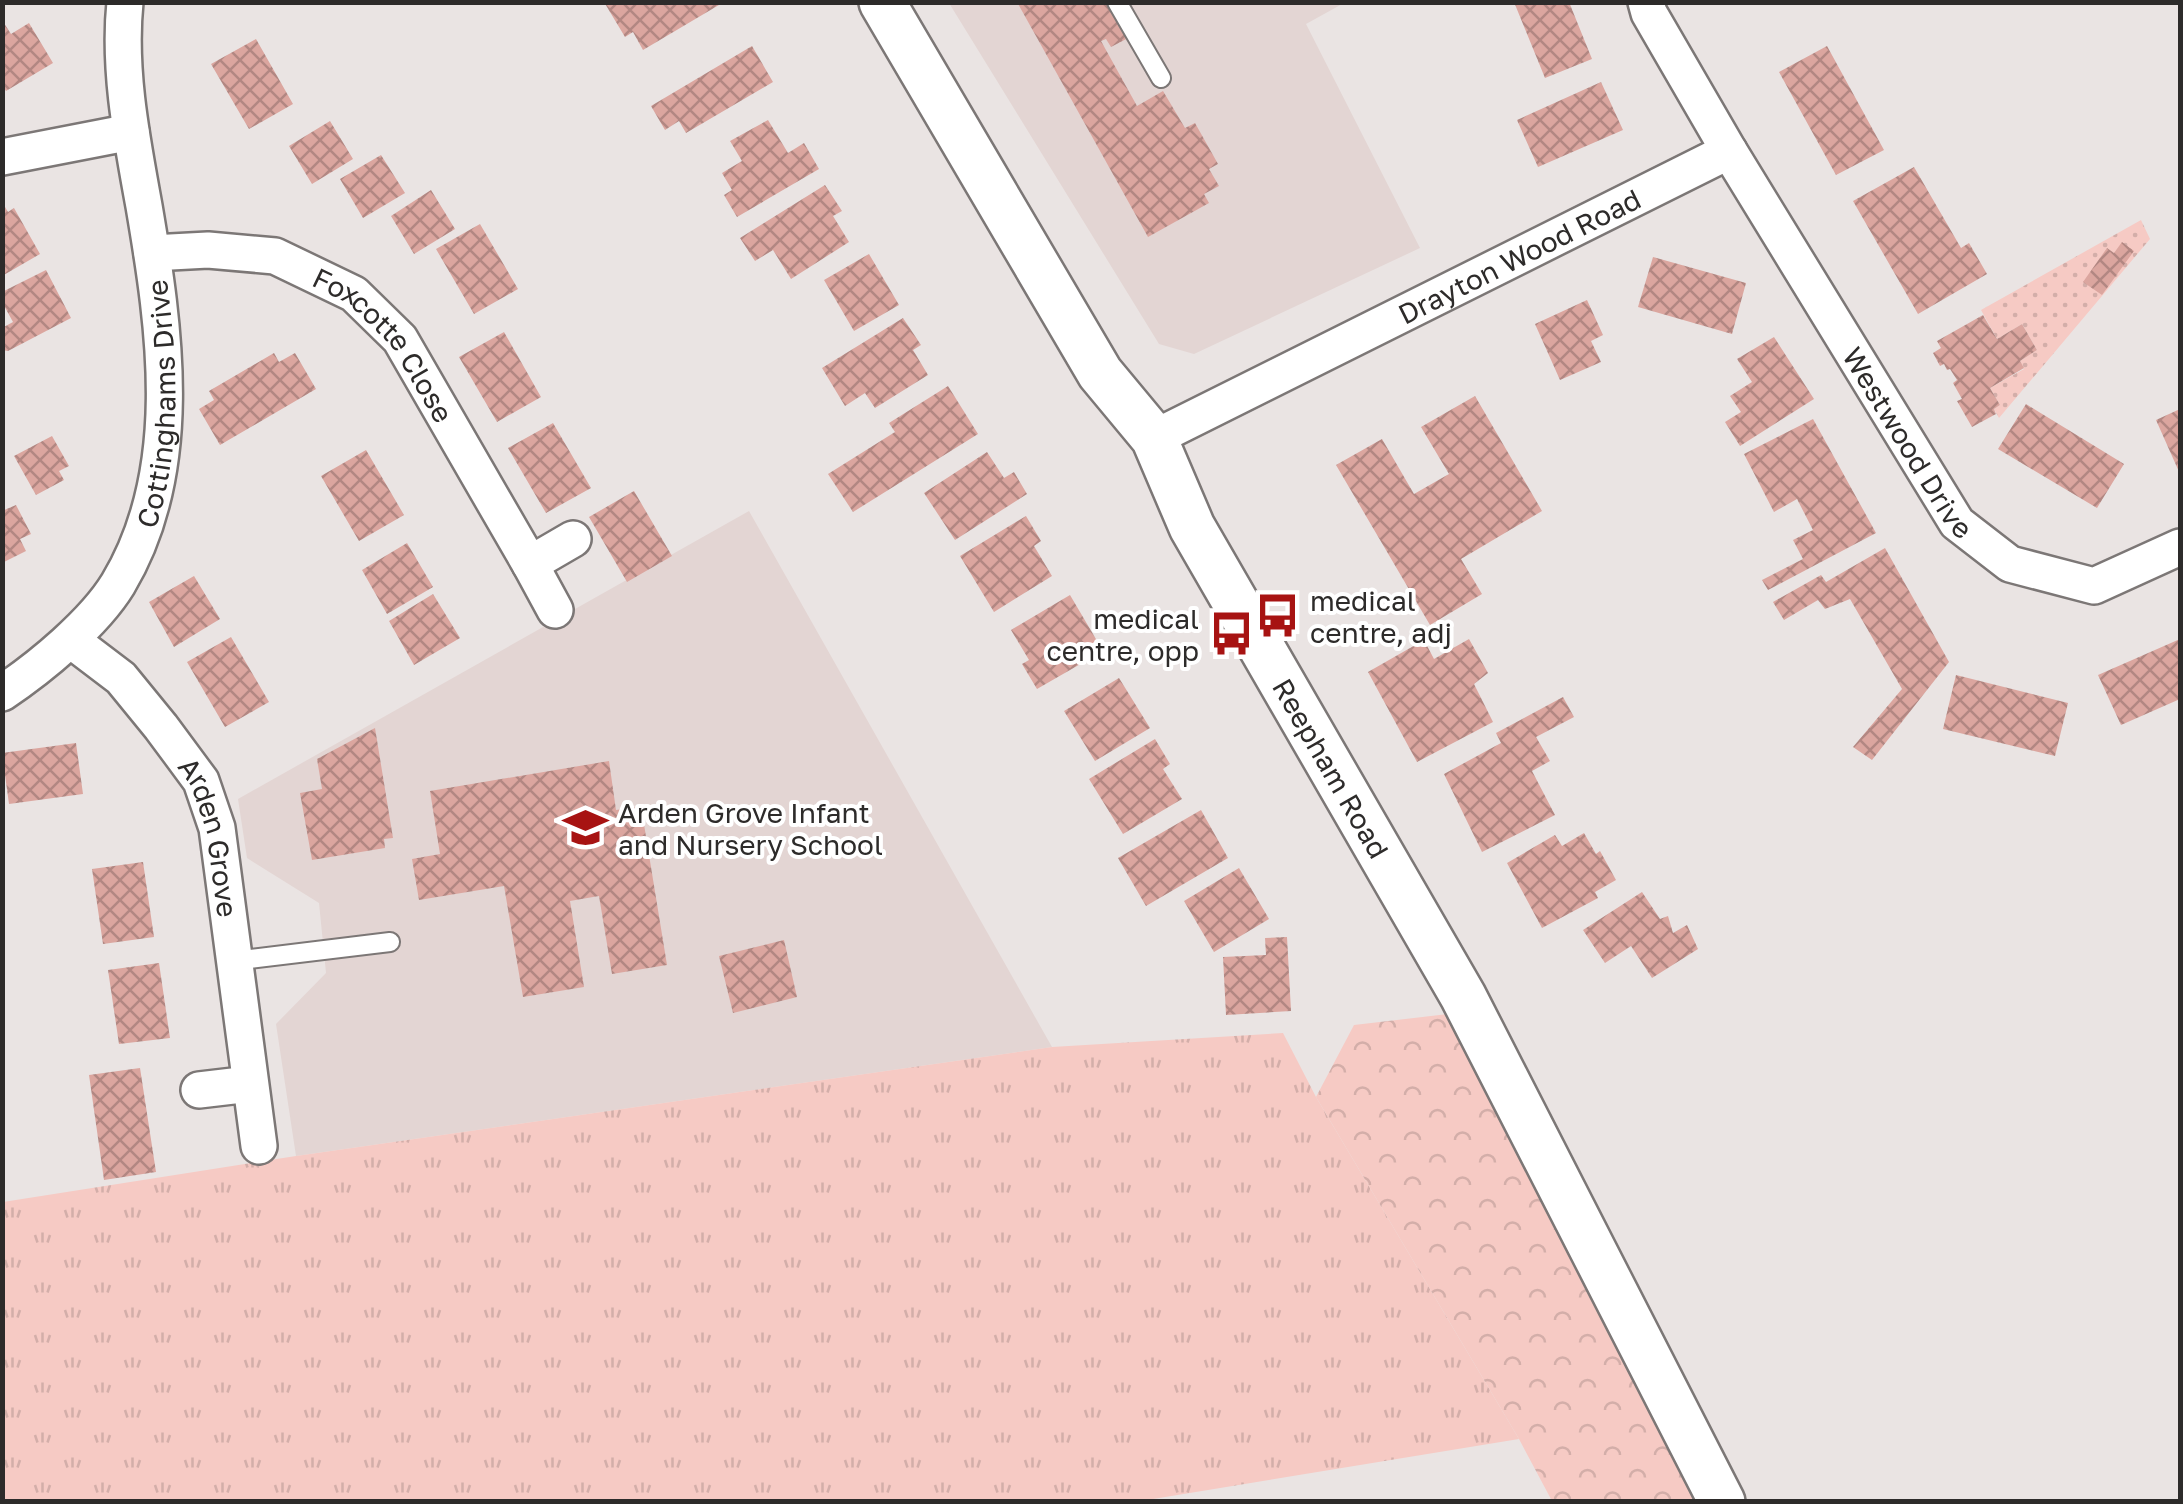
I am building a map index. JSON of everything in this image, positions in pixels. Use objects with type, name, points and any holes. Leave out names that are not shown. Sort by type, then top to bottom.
[{"type":"street","name":"Cottinghams Drive","points":[[2,692],[71,640],[117,586],[144,532],[160,463],[164,366],[152,253],[131,132],[125,2]]},
{"type":"street","name":"Reepham Road","points":[[882,2],[1100,372],[1154,438],[1192,527],[1463,996],[1722,1502]]},
{"type":"street","points":[[1646,2],[1729,151]]},
{"type":"street","points":[[2,157],[131,132]]},
{"type":"street","name":"Drayton Wood Road","points":[[1154,438],[1729,151]]},
{"type":"street","name":"Westwood Drive","points":[[1729,151],[1957,524],[2010,564],[2094,586],[2180,547]]},
{"type":"street","name":"Foxcotte Close","points":[[152,253],[208,250],[275,256],[354,294],[400,338],[555,610]]},
{"type":"street","points":[[530,564],[573,538]]},
{"type":"street","name":"Arden Grove","points":[[71,640],[120,678],[162,727],[201,782],[217,828],[259,1146]]},
{"type":"street","points":[[199,1090],[250,1084]]},
{"type":"lane","points":[[1117,2],[1161,78]]},
{"type":"lane","points":[[233,962],[390,942]]},
{"type":"shaded area","points":[[949,3],[1344,3],[1306,24],[1420,248],[1194,354],[1159,344]]},
{"type":"shaded area","name":"Arden Grove Infant and Nursery School","points":[[749,511],[1052,1047],[296,1156],[276,1024],[326,973],[319,903],[247,858],[238,799]]},
{"type":"green space","points":[[2141,220],[2150,239],[1999,418],[1994,409],[2000,405],[1990,388],[2024,369],[2020,361],[2037,350],[2022,324],[1997,339],[1981,310]]},
{"type":"green space","points":[[1448,1014],[1699,1501],[1552,1501],[1316,1097],[1354,1025]]},
{"type":"green space","points":[[1283,1033],[1316,1097],[1519,1439],[1141,1501],[3,1502],[3,1202],[1052,1047]]},
{"type":"building","points":[[604,2],[724,2],[643,50],[633,32],[625,37]]},
{"type":"building","points":[[1017,2],[1111,2],[1130,37],[1111,47],[1106,39],[1101,41],[1137,106],[1163,91],[1185,128],[1195,123],[1218,164],[1209,169],[1219,186],[1204,194],[1209,203],[1148,237]]},
{"type":"building","points":[[1514,2],[1569,2],[1592,59],[1545,78]]},
{"type":"building","points":[[2,20],[11,34],[29,23],[53,63],[6,91],[2,85]]},
{"type":"building","points":[[256,39],[293,104],[249,129],[211,64]]},
{"type":"building","points":[[752,46],[773,82],[686,133],[679,121],[665,130],[651,106]]},
{"type":"building","points":[[1827,46],[1884,150],[1836,175],[1779,72]]},
{"type":"building","points":[[1601,82],[1623,130],[1538,167],[1517,120]]},
{"type":"building","points":[[768,120],[788,153],[804,143],[819,169],[737,217],[724,195],[732,190],[722,173],[742,161],[730,141]]},
{"type":"building","points":[[330,121],[353,159],[312,184],[289,146]]},
{"type":"building","points":[[381,155],[405,193],[363,218],[340,179]]},
{"type":"building","points":[[1914,167],[1961,248],[1969,243],[1987,274],[1918,314],[1853,201]]},
{"type":"building","points":[[825,185],[842,211],[833,216],[849,242],[791,279],[773,250],[755,261],[740,238]]},
{"type":"building","points":[[431,190],[455,229],[414,254],[391,216]]},
{"type":"building","points":[[2,202],[8,212],[14,208],[40,254],[2,276]]},
{"type":"building","points":[[480,224],[518,289],[474,314],[436,249]]},
{"type":"building","points":[[2122,242],[2134,251],[2102,295],[2083,282],[2107,248],[2114,253]]},
{"type":"building","points":[[869,254],[899,305],[854,331],[824,280]]},
{"type":"building","points":[[1653,257],[1746,283],[1732,334],[1638,307]]},
{"type":"building","points":[[46,270],[71,318],[8,351],[2,350],[2,328],[13,322],[2,302],[2,292]]},
{"type":"building","points":[[1587,300],[1603,335],[1591,341],[1601,362],[1560,380],[1535,324]]},
{"type":"building","points":[[1983,315],[1997,339],[2022,324],[2037,350],[2020,361],[2024,368],[1990,388],[2000,405],[1994,409],[1996,414],[1972,427],[1957,401],[1962,399],[1953,383],[1957,380],[1944,364],[1940,366],[1933,353],[1941,348],[1937,341]]},
{"type":"building","points":[[903,318],[921,345],[913,350],[928,375],[875,408],[865,393],[845,406],[822,368]]},
{"type":"building","points":[[504,332],[541,397],[497,422],[459,357]]},
{"type":"building","points":[[1774,337],[1814,399],[1740,446],[1725,422],[1741,412],[1730,396],[1752,382],[1737,359]]},
{"type":"building","points":[[274,353],[279,362],[295,353],[316,389],[220,445],[199,409],[214,400],[209,391]]},
{"type":"building","points":[[948,386],[978,434],[853,512],[828,474],[895,432],[889,423]]},
{"type":"building","points":[[1475,396],[1542,511],[1461,559],[1482,594],[1430,625],[1336,465],[1382,439],[1414,494],[1449,474],[1421,427]]},
{"type":"building","points":[[2026,404],[2124,464],[2097,508],[1998,449]]},
{"type":"building","points":[[2180,409],[2180,474],[2156,420]]},
{"type":"building","points":[[1813,419],[1876,533],[1768,590],[1762,580],[1803,559],[1793,540],[1813,530],[1797,499],[1774,512],[1744,454]]},
{"type":"building","points":[[553,423],[591,488],[546,513],[508,448]]},
{"type":"building","points":[[52,436],[69,466],[59,471],[64,480],[36,495],[14,456]]},
{"type":"building","points":[[366,450],[404,515],[359,541],[321,476]]},
{"type":"building","points":[[987,452],[1004,478],[1014,472],[1027,494],[955,540],[924,493]]},
{"type":"building","points":[[634,491],[672,556],[627,582],[589,517]]},
{"type":"building","points":[[16,505],[31,534],[20,539],[26,551],[2,563],[2,511]]},
{"type":"building","points":[[1026,516],[1041,541],[1034,546],[1052,576],[994,612],[960,556]]},
{"type":"building","points":[[407,543],[433,587],[387,614],[362,570]]},
{"type":"building","points":[[1885,548],[1949,662],[1872,760],[1853,747],[1902,689],[1850,599],[1825,609],[1818,600],[1784,620],[1773,602],[1821,575],[1826,582]]},
{"type":"building","points":[[194,576],[220,619],[174,647],[149,602]]},
{"type":"building","points":[[433,594],[460,638],[414,665],[389,621]]},
{"type":"building","points":[[1070,595],[1103,651],[1037,689],[1022,664],[1029,660],[1011,630]]},
{"type":"building","points":[[231,637],[269,702],[225,727],[187,662]]},
{"type":"building","points":[[1469,639],[1488,673],[1474,684],[1493,722],[1417,762],[1368,672],[1424,640],[1434,659]]},
{"type":"building","points":[[2180,639],[2180,699],[2121,725],[2098,675]]},
{"type":"building","points":[[1956,675],[2068,703],[2055,756],[1943,729]]},
{"type":"building","points":[[1119,678],[1150,728],[1095,761],[1064,711]]},
{"type":"building","points":[[1563,697],[1574,717],[1536,737],[1550,761],[1532,771],[1555,815],[1482,852],[1444,774],[1501,743],[1496,733]]},
{"type":"building","points":[[375,728],[393,838],[384,839],[385,848],[312,860],[300,793],[322,789],[317,759]]},
{"type":"building","points":[[1155,739],[1170,764],[1163,769],[1182,799],[1123,834],[1089,779]]},
{"type":"building","points":[[76,743],[83,794],[9,804],[2,753]]},
{"type":"building","points":[[609,761],[616,810],[641,806],[667,965],[612,974],[599,896],[570,901],[584,987],[523,997],[504,886],[419,900],[412,859],[440,854],[430,791]]},
{"type":"building","points":[[1201,810],[1228,858],[1146,906],[1118,858]]},
{"type":"building","points":[[1584,833],[1596,854],[1600,851],[1616,880],[1595,892],[1598,898],[1542,928],[1507,863],[1555,835],[1562,846]]},
{"type":"building","points":[[143,862],[154,937],[103,944],[92,869]]},
{"type":"building","points":[[1239,868],[1269,919],[1214,952],[1184,901]]},
{"type":"building","points":[[1642,892],[1660,919],[1668,916],[1673,933],[1687,925],[1698,949],[1652,978],[1631,946],[1605,963],[1583,930]]},
{"type":"building","points":[[1287,937],[1291,1011],[1226,1015],[1223,957],[1266,955],[1265,938]]},
{"type":"building","points":[[784,940],[797,997],[733,1013],[719,956]]},
{"type":"building","points":[[159,963],[170,1038],[119,1044],[108,970]]},
{"type":"building","points":[[140,1068],[156,1172],[104,1180],[89,1075]]},
{"type":"place","name":"medical centre, adj","points":[[1277,616]]},
{"type":"place","name":"medical centre, opp","points":[[1232,634]]},
{"type":"place","name":"Arden Grove Infant and Nursery School","points":[[585,828]]}]
